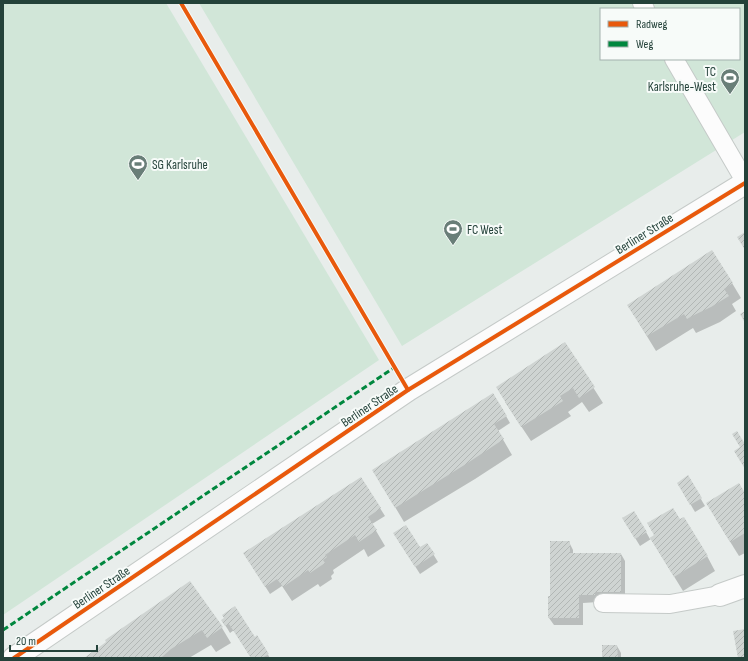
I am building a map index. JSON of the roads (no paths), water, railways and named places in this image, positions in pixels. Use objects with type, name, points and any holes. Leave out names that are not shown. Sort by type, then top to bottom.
[{"type":"street","name":"Berliner Straße","points":[[14,658],[408,390],[745,182]]},
{"type":"street","points":[[720,595],[745,586]]},
{"type":"lane","points":[[675,60],[745,182]]},
{"type":"lane","points":[[603,603],[670,604],[720,595]]},
{"type":"place","name":"TC Karlsruhe-West","points":[[730,95]]},
{"type":"place","name":"SG Karlsruhe","points":[[138,181]]},
{"type":"place","name":"FC West","points":[[453,246]]}]
